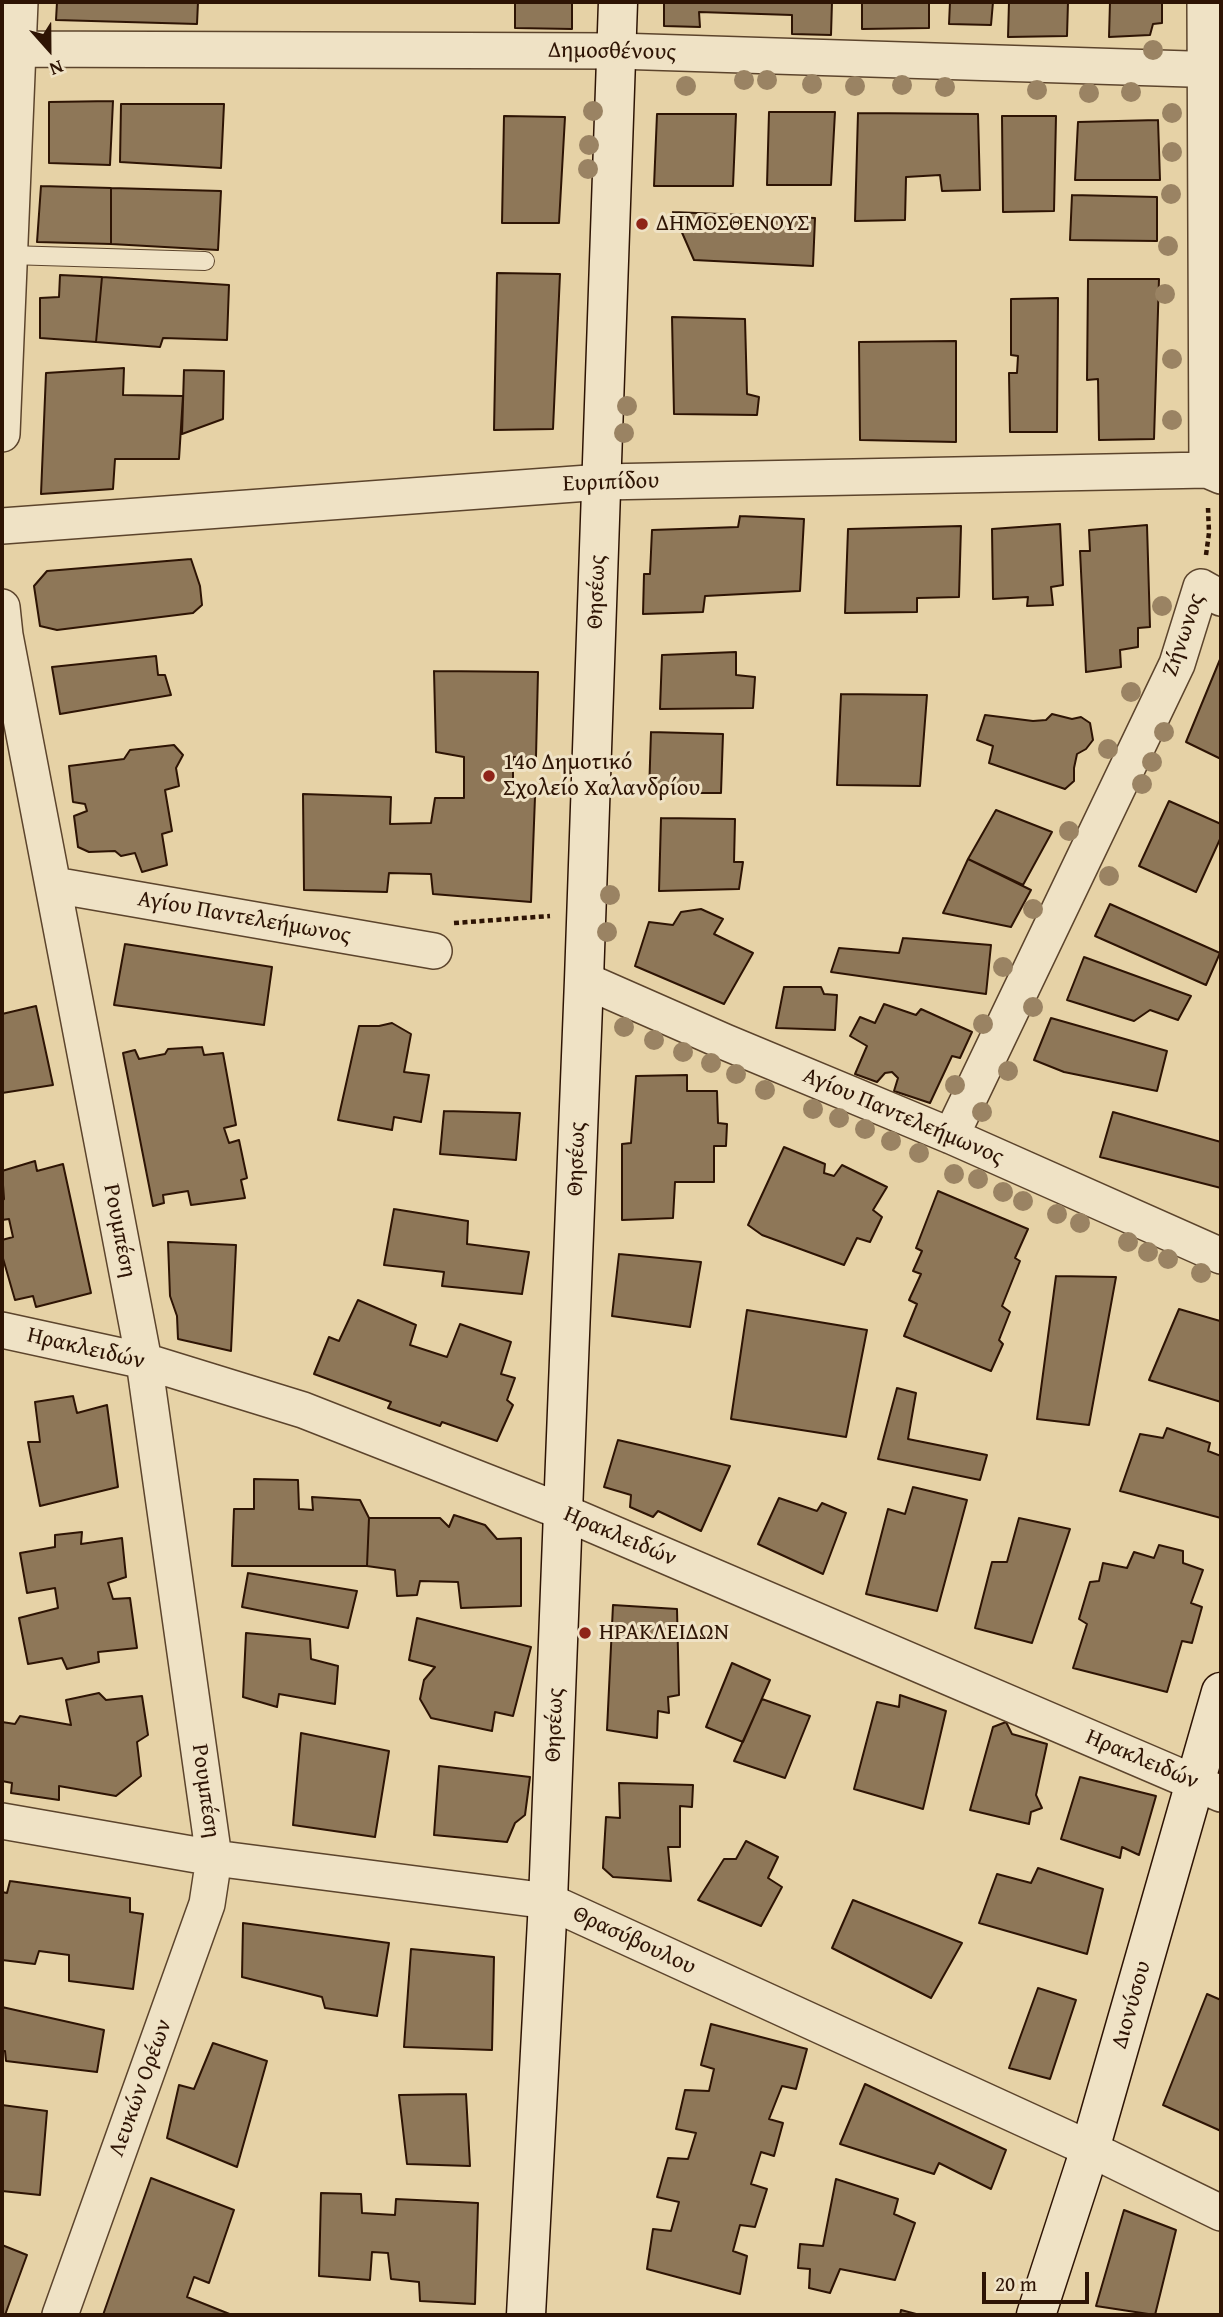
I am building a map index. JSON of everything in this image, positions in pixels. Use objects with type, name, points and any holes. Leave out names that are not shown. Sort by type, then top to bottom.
[{"type":"street","points":[[2,434],[9,255],[10,49],[20,2]]},
{"type":"street","name":"Θησέως","points":[[526,2315],[548,1901],[618,2]]},
{"type":"street","points":[[1205,2],[1213,70],[1214,473]]},
{"type":"street","name":"Δημοσθένους","points":[[10,49],[616,51],[1213,70]]},
{"type":"street","name":"Ευριπίδου","points":[[2,526],[602,482],[1214,473]]},
{"type":"street","name":"Ζήνωνος","points":[[951,1136],[1211,592]]},
{"type":"street","name":"Ρουμπέση","points":[[3,626],[144,1361],[214,1858]]},
{"type":"street","name":"Αγίου Παντελεήμωνος","points":[[54,885],[442,938]]},
{"type":"street","name":"Αγίου Παντελεήμωνος","points":[[584,980],[951,1136],[1221,1256]]},
{"type":"street","name":"Ηρακλειδών","points":[[2,1330],[144,1361],[303,1410],[563,1513],[1208,1789]]},
{"type":"street","name":"Διονύσου","points":[[1036,2315],[1208,1789],[1221,1692]]},
{"type":"street","name":"Θρασύβουλου","points":[[2,1821],[214,1858],[548,1901],[1090,2149],[1221,2213]]},
{"type":"street","name":"Λευκών Ορέων","points":[[60,2315],[207,1904],[214,1858]]},
{"type":"lane","points":[[9,255],[205,261]]},
{"type":"path","name":"Ζήνωνος","points":[[1211,592],[1209,533],[1214,473]]},
{"type":"path","points":[[442,938],[461,921],[586,914]]},
{"type":"building","points":[[57,2],[198,2],[197,24],[56,20]]},
{"type":"building","points":[[515,2],[572,2],[572,29],[515,28]]},
{"type":"building","points":[[664,2],[832,2],[831,35],[792,34],[792,15],[699,12],[700,27],[664,26]]},
{"type":"building","points":[[862,2],[929,2],[929,28],[862,29]]},
{"type":"building","points":[[950,2],[993,2],[991,25],[949,24]]},
{"type":"building","points":[[1009,2],[1068,2],[1067,36],[1008,37]]},
{"type":"building","points":[[1110,2],[1162,2],[1162,23],[1153,24],[1150,35],[1109,37]]},
{"type":"building","points":[[113,101],[110,165],[49,163],[49,102]]},
{"type":"building","points":[[121,104],[224,104],[221,168],[120,162]]},
{"type":"building","points":[[769,112],[835,112],[831,185],[767,185]]},
{"type":"building","points":[[858,113],[978,114],[980,190],[942,191],[940,175],[906,177],[905,220],[855,221]]},
{"type":"building","points":[[657,114],[736,114],[733,186],[654,186]]},
{"type":"building","points":[[504,116],[565,117],[559,223],[502,223]]},
{"type":"building","points":[[1002,116],[1056,116],[1054,211],[1003,212]]},
{"type":"building","points":[[1158,120],[1160,180],[1075,180],[1078,122]]},
{"type":"building","points":[[41,186],[111,188],[111,244],[37,242]]},
{"type":"building","points":[[111,188],[221,191],[218,250],[111,244]]},
{"type":"building","points":[[1072,195],[1157,197],[1157,241],[1070,240]]},
{"type":"building","points":[[673,212],[815,218],[813,266],[694,260]]},
{"type":"building","points":[[497,273],[560,274],[553,429],[494,430]]},
{"type":"building","points":[[60,275],[102,277],[96,342],[40,338],[40,298],[59,297]]},
{"type":"building","points":[[102,277],[229,285],[227,340],[163,338],[160,347],[96,342]]},
{"type":"building","points":[[1088,279],[1159,279],[1154,439],[1099,440],[1098,379],[1087,380]]},
{"type":"building","points":[[1058,298],[1057,432],[1010,432],[1009,373],[1017,373],[1018,356],[1011,355],[1011,299]]},
{"type":"building","points":[[672,317],[745,319],[747,394],[759,397],[757,415],[674,414]]},
{"type":"building","points":[[956,341],[956,442],[860,440],[859,342]]},
{"type":"building","points":[[124,368],[123,395],[183,396],[179,459],[115,459],[113,489],[41,494],[46,373]]},
{"type":"building","points":[[184,370],[224,371],[223,419],[182,434]]},
{"type":"building","points":[[740,516],[804,519],[800,591],[705,596],[703,612],[643,614],[644,574],[650,574],[652,530],[738,527]]},
{"type":"building","points":[[1060,524],[1063,585],[1051,587],[1053,605],[1027,606],[1028,597],[993,599],[992,529]]},
{"type":"building","points":[[1147,525],[1150,627],[1138,628],[1138,647],[1120,650],[1121,667],[1086,672],[1080,551],[1090,551],[1089,530]]},
{"type":"building","points":[[961,526],[959,597],[917,598],[917,612],[845,613],[848,529]]},
{"type":"building","points":[[191,559],[200,586],[202,605],[193,613],[57,630],[40,626],[34,586],[47,571]]},
{"type":"building","points":[[736,652],[736,675],[755,677],[753,708],[660,709],[662,655]]},
{"type":"building","points":[[156,656],[158,675],[165,675],[171,695],[60,714],[52,667]]},
{"type":"building","points":[[1221,657],[1221,759],[1186,742]]},
{"type":"building","name":"14ο Δημοτικό Σχολείο Χαλανδρίου","points":[[434,671],[538,672],[536,757],[513,757],[513,797],[535,797],[531,902],[433,894],[431,874],[389,873],[387,892],[304,890],[303,794],[391,797],[390,824],[431,823],[435,798],[464,798],[464,757],[436,752]]},
{"type":"building","points":[[841,694],[927,695],[920,786],[837,785]]},
{"type":"building","points":[[1052,714],[1072,719],[1081,717],[1090,723],[1093,740],[1086,749],[1077,754],[1074,781],[1065,789],[989,763],[993,746],[977,740],[985,715],[1033,721],[1046,720]]},
{"type":"building","points":[[651,732],[723,734],[721,793],[649,793]]},
{"type":"building","points":[[174,745],[183,755],[176,768],[179,786],[165,790],[172,831],[162,834],[167,865],[142,872],[135,853],[121,856],[115,851],[89,852],[78,847],[74,816],[87,811],[85,804],[73,802],[69,766],[124,759],[130,750]]},
{"type":"building","points":[[1169,801],[1221,824],[1221,837],[1196,892],[1139,866]]},
{"type":"building","points":[[996,810],[1052,832],[1023,885],[968,859]]},
{"type":"building","points":[[661,818],[735,819],[734,862],[743,862],[739,889],[659,891]]},
{"type":"building","points":[[968,859],[1031,890],[1011,927],[943,913]]},
{"type":"building","points":[[1110,904],[1220,953],[1206,985],[1095,936]]},
{"type":"building","points":[[701,909],[723,919],[714,934],[753,953],[724,1004],[635,966],[649,922],[673,925],[681,912]]},
{"type":"building","points":[[903,938],[991,945],[986,994],[831,972],[839,948],[899,953]]},
{"type":"building","points":[[125,944],[272,967],[264,1025],[114,1005]]},
{"type":"building","points":[[1084,957],[1191,996],[1178,1020],[1150,1010],[1134,1021],[1067,1000]]},
{"type":"building","points":[[784,987],[821,987],[824,994],[837,995],[835,1030],[776,1028]]},
{"type":"building","points":[[884,1004],[916,1015],[921,1009],[972,1032],[960,1058],[952,1056],[930,1103],[894,1091],[898,1078],[892,1072],[885,1073],[877,1082],[855,1074],[867,1046],[850,1036],[860,1017],[875,1023]]},
{"type":"building","points":[[36,1006],[53,1085],[2,1093],[2,1014]]},
{"type":"building","points":[[1051,1018],[1167,1051],[1157,1091],[1064,1072],[1034,1060]]},
{"type":"building","points":[[392,1023],[411,1034],[404,1072],[429,1075],[421,1122],[394,1117],[392,1130],[338,1120],[359,1026]]},
{"type":"building","points":[[202,1047],[204,1055],[223,1053],[236,1125],[224,1128],[229,1143],[239,1140],[247,1178],[241,1180],[245,1198],[191,1205],[188,1191],[163,1195],[164,1203],[153,1206],[123,1053],[135,1050],[139,1059],[165,1054],[168,1049]]},
{"type":"building","points":[[687,1075],[687,1091],[717,1091],[718,1123],[727,1124],[726,1146],[714,1146],[714,1182],[675,1182],[673,1218],[622,1220],[622,1144],[631,1143],[636,1076]]},
{"type":"building","points":[[444,1111],[520,1113],[516,1160],[440,1154]]},
{"type":"building","points":[[1113,1112],[1221,1142],[1221,1188],[1100,1157]]},
{"type":"building","points":[[784,1147],[825,1164],[824,1173],[834,1176],[842,1165],[887,1187],[873,1210],[882,1217],[870,1242],[857,1238],[844,1265],[762,1235],[748,1225]]},
{"type":"building","points":[[35,1161],[37,1171],[63,1164],[91,1293],[36,1307],[33,1296],[15,1300],[2,1255],[2,1240],[13,1237],[9,1219],[2,1220],[2,1171]]},
{"type":"building","points":[[938,1191],[1028,1229],[1015,1258],[1020,1261],[1002,1306],[1010,1312],[999,1340],[1003,1344],[991,1371],[904,1336],[917,1304],[909,1300],[921,1274],[913,1271],[922,1251],[916,1248]]},
{"type":"building","points":[[394,1209],[468,1221],[467,1244],[529,1252],[522,1294],[442,1286],[444,1272],[384,1265]]},
{"type":"building","points":[[168,1242],[236,1245],[231,1351],[178,1339],[177,1316],[170,1296]]},
{"type":"building","points":[[619,1254],[701,1262],[690,1327],[612,1316]]},
{"type":"building","points":[[1056,1276],[1116,1277],[1089,1425],[1037,1419]]},
{"type":"building","points":[[358,1300],[416,1325],[410,1345],[447,1357],[460,1324],[511,1342],[501,1374],[515,1378],[507,1400],[513,1405],[497,1441],[442,1422],[440,1426],[388,1408],[391,1402],[314,1374],[329,1337],[339,1341]]},
{"type":"building","points":[[1179,1309],[1220,1321],[1221,1402],[1149,1380]]},
{"type":"building","points":[[747,1310],[867,1330],[846,1437],[731,1419]]},
{"type":"building","points":[[897,1388],[916,1393],[908,1439],[987,1455],[980,1480],[878,1459]]},
{"type":"building","points":[[73,1396],[77,1413],[107,1405],[118,1487],[40,1506],[28,1442],[40,1442],[35,1402]]},
{"type":"building","points":[[1167,1428],[1210,1443],[1208,1451],[1221,1456],[1221,1518],[1120,1491],[1140,1434],[1163,1438]]},
{"type":"building","points":[[618,1440],[730,1466],[701,1531],[658,1511],[653,1517],[630,1507],[631,1495],[604,1487]]},
{"type":"building","points":[[254,1479],[298,1480],[299,1509],[313,1510],[312,1497],[360,1500],[369,1518],[367,1566],[232,1566],[234,1509],[254,1509]]},
{"type":"building","points":[[913,1487],[967,1500],[937,1611],[866,1594],[888,1509],[905,1514]]},
{"type":"building","points":[[779,1498],[817,1511],[822,1503],[846,1513],[823,1574],[758,1544]]},
{"type":"building","points":[[454,1515],[485,1525],[497,1539],[521,1538],[521,1606],[461,1608],[458,1582],[420,1581],[417,1595],[397,1596],[395,1570],[367,1566],[369,1518],[440,1518],[449,1527]]},
{"type":"building","points":[[1019,1518],[1070,1529],[1032,1643],[975,1628],[992,1562],[1007,1562]]},
{"type":"building","points":[[82,1532],[81,1544],[122,1538],[126,1577],[108,1583],[113,1599],[130,1598],[137,1648],[98,1652],[99,1662],[67,1669],[62,1658],[28,1664],[19,1618],[58,1608],[55,1588],[27,1593],[20,1553],[55,1547],[55,1535]]},
{"type":"building","points":[[1159,1545],[1183,1551],[1183,1563],[1203,1570],[1191,1603],[1202,1607],[1192,1643],[1182,1641],[1167,1692],[1073,1668],[1087,1624],[1079,1619],[1090,1582],[1099,1581],[1103,1563],[1127,1568],[1134,1552],[1154,1558]]},
{"type":"building","points":[[248,1573],[357,1591],[348,1628],[242,1607]]},
{"type":"building","points":[[613,1605],[677,1609],[679,1695],[668,1697],[669,1713],[658,1711],[657,1738],[607,1730]]},
{"type":"building","points":[[417,1618],[531,1647],[513,1716],[495,1712],[492,1731],[431,1718],[420,1699],[424,1680],[435,1667],[409,1660]]},
{"type":"building","points":[[246,1633],[310,1639],[311,1659],[338,1666],[335,1704],[279,1694],[277,1707],[243,1697]]},
{"type":"building","points":[[732,1663],[770,1680],[743,1742],[706,1727]]},
{"type":"building","points":[[99,1693],[106,1700],[142,1696],[148,1735],[137,1742],[141,1776],[116,1796],[59,1786],[59,1800],[11,1793],[12,1783],[2,1781],[2,1722],[15,1724],[20,1716],[71,1725],[66,1700]]},
{"type":"building","points":[[900,1695],[946,1711],[923,1809],[854,1789],[877,1702],[899,1707]]},
{"type":"building","points":[[762,1699],[810,1716],[785,1778],[734,1761]]},
{"type":"building","points":[[1006,1722],[1012,1734],[1047,1744],[1036,1795],[1042,1808],[1031,1812],[1029,1824],[970,1810],[993,1727]]},
{"type":"building","points":[[301,1733],[389,1751],[375,1837],[293,1825]]},
{"type":"building","points":[[439,1766],[530,1777],[525,1815],[515,1823],[507,1842],[434,1835]]},
{"type":"building","points":[[1080,1777],[1156,1796],[1139,1855],[1122,1847],[1120,1858],[1061,1839]]},
{"type":"building","points":[[619,1783],[693,1785],[692,1807],[680,1806],[680,1847],[668,1847],[671,1881],[613,1877],[603,1868],[606,1817],[620,1818]]},
{"type":"building","points":[[746,1841],[778,1857],[768,1878],[782,1887],[761,1926],[698,1900],[724,1859],[736,1859]]},
{"type":"building","points":[[1038,1868],[1103,1889],[1087,1954],[979,1923],[997,1874],[1031,1883]]},
{"type":"building","points":[[10,1881],[130,1898],[130,1912],[143,1914],[133,1989],[69,1981],[69,1955],[39,1951],[35,1964],[2,1960],[2,1892],[7,1893]]},
{"type":"building","points":[[853,1900],[962,1943],[931,1998],[832,1948]]},
{"type":"building","points":[[243,1923],[389,1943],[377,2016],[325,2008],[322,1997],[242,1977]]},
{"type":"building","points":[[411,1949],[494,1957],[492,2050],[404,2047]]},
{"type":"building","points":[[1038,1988],[1076,2000],[1050,2079],[1009,2068]]},
{"type":"building","points":[[1207,1994],[1221,2000],[1221,2131],[1163,2105]]},
{"type":"building","points":[[2,2007],[104,2030],[97,2072],[6,2061],[5,2051],[2,2051]]},
{"type":"building","points":[[711,2024],[807,2049],[796,2089],[782,2086],[769,2119],[783,2123],[774,2156],[761,2152],[751,2184],[767,2189],[755,2227],[740,2225],[733,2251],[747,2256],[740,2294],[647,2269],[653,2229],[671,2231],[679,2202],[657,2197],[668,2158],[688,2159],[696,2133],[676,2129],[685,2090],[709,2091],[714,2069],[701,2065]]},
{"type":"building","points":[[213,2043],[267,2061],[237,2167],[167,2138],[179,2085],[194,2089]]},
{"type":"building","points":[[865,2084],[1006,2150],[991,2189],[939,2163],[934,2174],[840,2144]]},
{"type":"building","points":[[466,2094],[470,2166],[407,2164],[399,2095]]},
{"type":"building","points":[[2,2105],[47,2111],[40,2195],[2,2191]]},
{"type":"building","points":[[151,2178],[234,2210],[209,2283],[194,2277],[187,2297],[232,2315],[103,2315]]},
{"type":"building","points":[[836,2179],[898,2199],[894,2214],[915,2223],[895,2280],[840,2269],[830,2293],[809,2288],[810,2269],[798,2268],[800,2244],[823,2246]]},
{"type":"building","points":[[321,2193],[361,2194],[362,2213],[395,2215],[396,2199],[478,2203],[475,2304],[420,2301],[419,2282],[391,2279],[388,2253],[372,2252],[370,2280],[319,2276]]},
{"type":"building","points":[[1124,2210],[1176,2230],[1155,2315],[1096,2306]]},
{"type":"building","points":[[2,2245],[27,2255],[5,2315],[2,2315]]},
{"type":"building","points":[[901,2310],[920,2315],[900,2315]]},
{"type":"place","name":"ΔΗΜΟΣΘΕΝΟΥΣ","points":[[642,224]]},
{"type":"place","name":"14ο Δημοτικό Σχολείο Χαλανδρίου","points":[[489,776]]},
{"type":"place","name":"ΗΡΑΚΛΕΙΔΩΝ","points":[[585,1633]]}]
